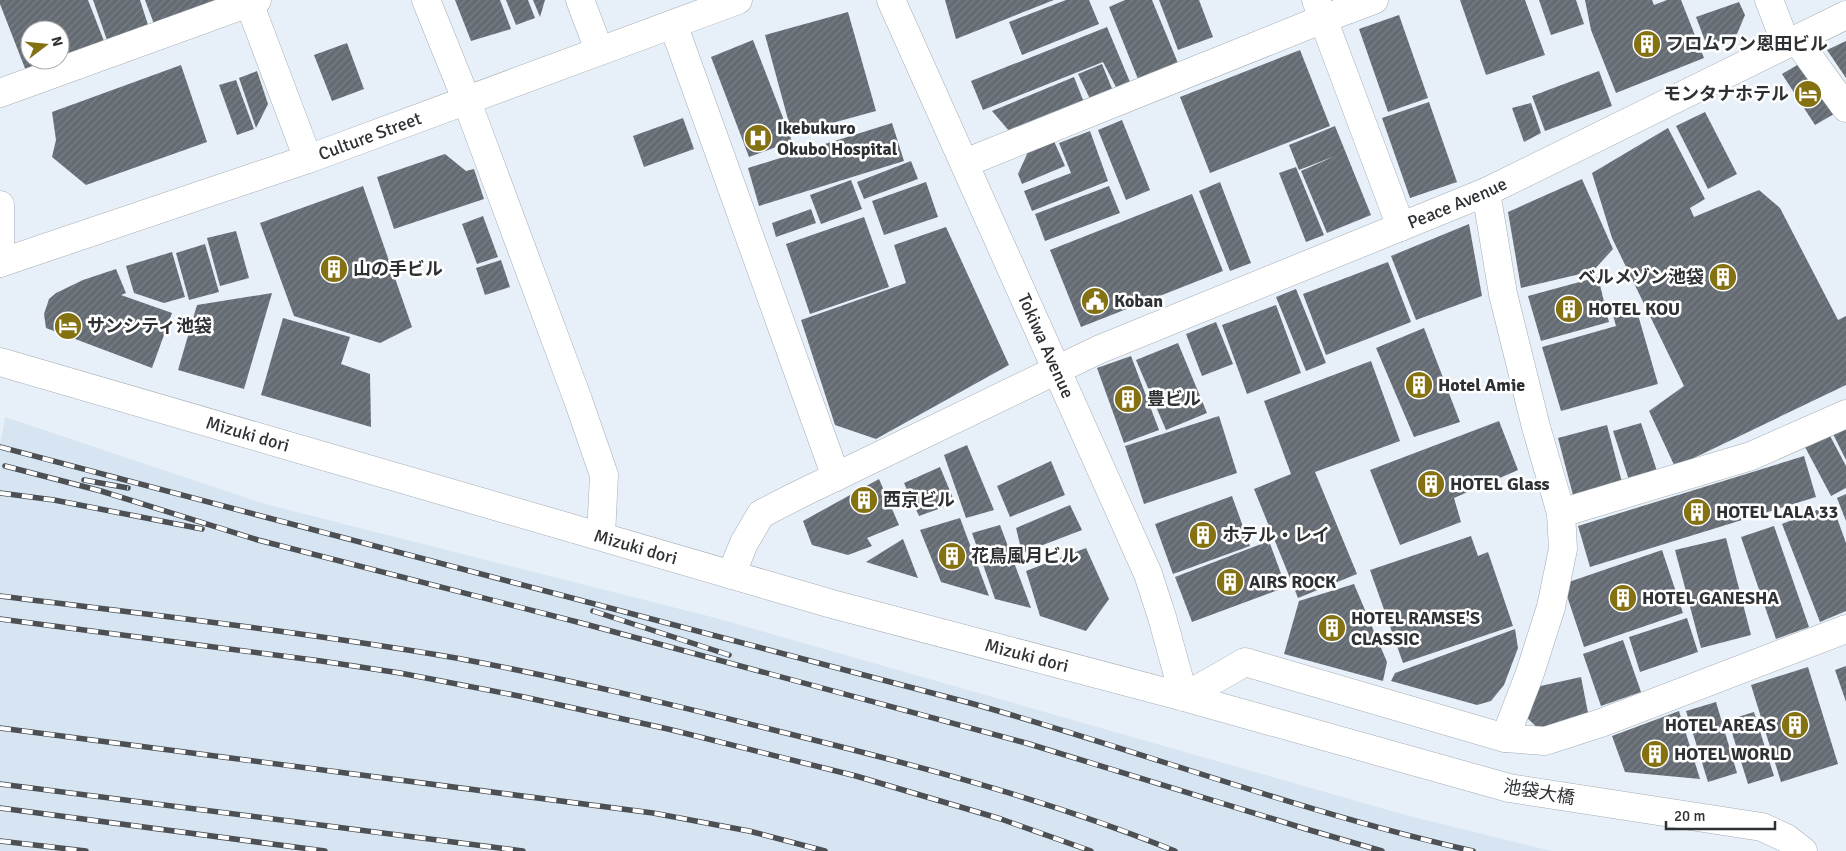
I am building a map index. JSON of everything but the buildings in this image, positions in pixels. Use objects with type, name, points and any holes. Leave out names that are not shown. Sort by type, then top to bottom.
[{"type":"street","points":[[426,0],[466,99],[604,475],[600,536]]},
{"type":"street","points":[[580,0],[599,50]]},
{"type":"street","name":"Culture Street","points":[[0,263],[308,159],[738,0]]},
{"type":"street","name":"Tokiwa Avenue","points":[[891,0],[1058,369],[1148,574],[1162,616],[1184,698]]},
{"type":"street","points":[[964,163],[1319,9],[1374,0]]},
{"type":"street","points":[[1769,0],[1791,42],[1846,108]]},
{"type":"street","points":[[0,93],[251,1],[308,159]]},
{"type":"street","points":[[1319,9],[1401,227]]},
{"type":"street","name":"Peace Avenue","points":[[732,575],[744,542],[760,514],[1098,350],[1486,192],[1846,14]]},
{"type":"street","points":[[673,24],[836,477]]},
{"type":"street","points":[[1486,192],[1503,294],[1536,426],[1561,513],[1563,549],[1551,607],[1530,673],[1505,738]]},
{"type":"street","points":[[0,205],[0,263]]},
{"type":"street","name":"Mizuki dori","points":[[0,362],[832,604],[1184,698],[1274,724]]},
{"type":"street","points":[[1561,513],[1751,456],[1846,414]]},
{"type":"street","points":[[1184,698],[1244,662],[1505,738],[1545,741],[1601,723],[1846,629]]},
{"type":"street","name":"池袋大橋","points":[[1274,724],[1509,788],[1762,827],[1786,838],[1803,851]]},
{"type":"shaded area","points":[[5,417],[265,504],[716,618],[1409,816],[1552,851],[0,851],[0,445]]},
{"type":"railway","points":[[0,447],[970,703],[1283,800],[1409,836],[1473,851]]},
{"type":"railway","points":[[5,466],[101,491],[258,540],[585,624],[1026,743],[1382,851]]},
{"type":"railway","points":[[84,480],[128,488]]},
{"type":"railway","points":[[0,493],[54,500],[202,529]]},
{"type":"railway","points":[[0,596],[342,640],[456,658],[545,676],[722,717],[949,775],[1086,818],[1175,851]]},
{"type":"railway","points":[[593,611],[729,655]]},
{"type":"railway","points":[[0,619],[321,661],[400,673],[524,697],[668,729],[856,776],[1001,819],[1091,851]]},
{"type":"railway","points":[[0,728],[653,813],[749,831],[825,851]]},
{"type":"railway","points":[[0,784],[523,851]]},
{"type":"railway","points":[[0,808],[325,851]]},
{"type":"railway","points":[[0,841],[86,851]]},
{"type":"place","name":"フロムワン恩田ビル","points":[[1647,44]]},
{"type":"place","name":"モンタナホテル","points":[[1808,94]]},
{"type":"place","name":"Ikebukuro Okubo Hospital","points":[[758,138]]},
{"type":"place","name":"山の手ビル","points":[[334,269]]},
{"type":"place","name":"ベルメゾン池袋","points":[[1723,277]]},
{"type":"place","name":"Koban","points":[[1095,301]]},
{"type":"place","name":"HOTEL KOU","points":[[1569,309]]},
{"type":"place","name":"サンシティ池袋","points":[[68,326]]},
{"type":"place","name":"Hotel Amie","points":[[1419,385]]},
{"type":"place","name":"豊ビル","points":[[1128,399]]},
{"type":"place","name":"HOTEL Glass","points":[[1431,484]]},
{"type":"place","name":"西京ビル","points":[[864,500]]},
{"type":"place","name":"HOTEL LALA 33","points":[[1697,512]]},
{"type":"place","name":"ホテル・レイ","points":[[1203,535]]},
{"type":"place","name":"花鳥風月ビル","points":[[952,556]]},
{"type":"place","name":"AIRS ROCK","points":[[1230,582]]},
{"type":"place","name":"HOTEL GANESHA","points":[[1623,598]]},
{"type":"place","name":"HOTEL RAMSE'S CLASSIC","points":[[1332,628]]},
{"type":"place","name":"HOTEL AREAS","points":[[1795,725]]},
{"type":"place","name":"HOTEL WORLD","points":[[1655,754]]}]
